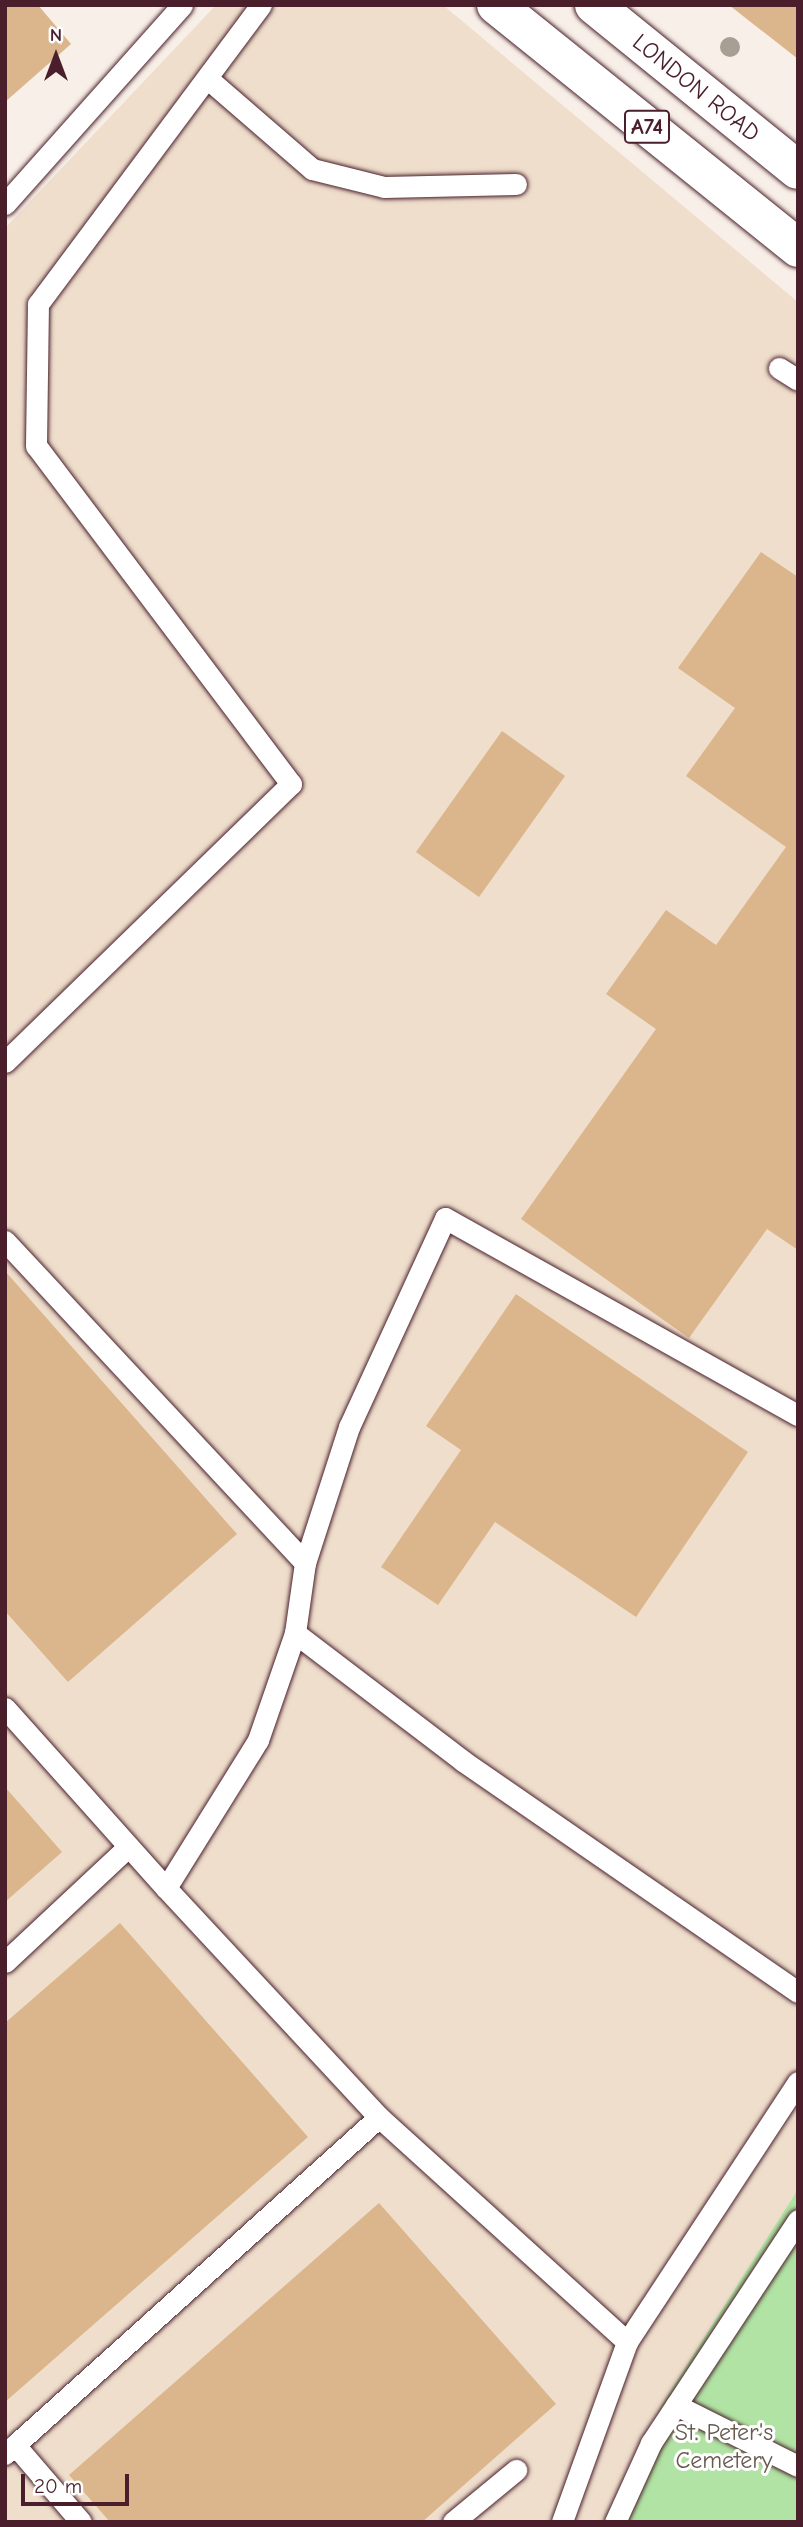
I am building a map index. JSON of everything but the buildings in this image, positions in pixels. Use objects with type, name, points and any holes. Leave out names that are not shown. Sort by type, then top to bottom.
[{"type":"main road","name":"A74","points":[[496,5],[798,248]]},
{"type":"main road","name":"LONDON ROAD","points":[[594,5],[798,170]]},
{"type":"lane","points":[[5,204],[182,5]]},
{"type":"lane","points":[[5,1062],[291,784],[36,446],[38,304],[261,5]]},
{"type":"lane","points":[[207,78],[312,169],[384,187],[516,184]]},
{"type":"lane","points":[[779,368],[798,380]]},
{"type":"lane","points":[[166,1888],[258,1740],[295,1633],[305,1563],[349,1427],[445,1218],[798,1415]]},
{"type":"lane","points":[[5,1241],[305,1563]]},
{"type":"lane","points":[[295,1633],[463,1761],[798,1992]]},
{"type":"lane","points":[[5,1708],[127,1847],[379,2118],[627,2342]]},
{"type":"lane","points":[[5,1962],[127,1847]]},
{"type":"lane","points":[[562,2522],[627,2342],[798,2082]]},
{"type":"lane","points":[[81,2522],[10,2449],[379,2118]]},
{"type":"lane","points":[[615,2522],[676,2405],[798,2220]]},
{"type":"lane","points":[[676,2405],[798,2466]]},
{"type":"lane","points":[[453,2522],[516,2470]]},
{"type":"shaded area","points":[[216,5],[443,5],[798,302],[798,2189],[662,2404],[603,2522],[5,2522],[5,228]]},
{"type":"green space","name":"St. Peter's Cemetery","points":[[798,2189],[798,2522],[603,2522],[662,2404]]}]
